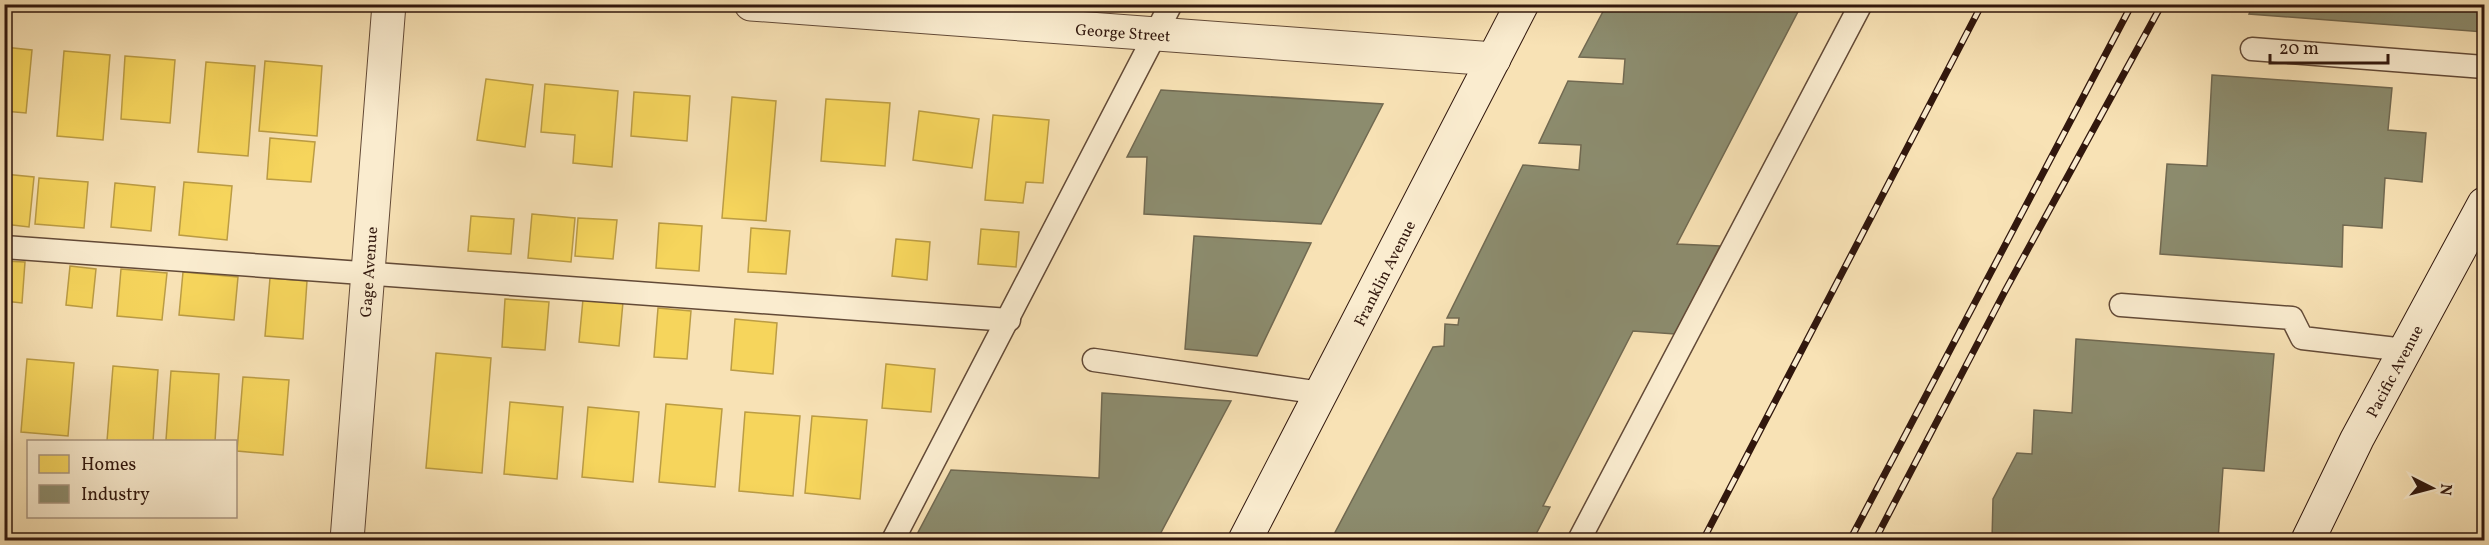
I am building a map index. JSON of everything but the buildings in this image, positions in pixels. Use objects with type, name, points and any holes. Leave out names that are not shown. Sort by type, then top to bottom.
[{"type":"street","name":"Gage Avenue","points":[[347,540],[389,4]]},
{"type":"street","name":"George Street","points":[[751,4],[1494,59]]},
{"type":"street","name":"Franklin Avenue","points":[[1245,540],[1522,4]]},
{"type":"street","name":"Pacific Avenue","points":[[2308,540],[2357,439],[2484,204]]},
{"type":"lane","points":[[893,540],[1171,4]]},
{"type":"lane","points":[[1580,540],[1861,4]]},
{"type":"lane","points":[[2252,49],[2484,67]]},
{"type":"lane","points":[[4,247],[1009,320]]},
{"type":"lane","points":[[2121,304],[2292,318],[2302,338],[2405,350]]},
{"type":"lane","points":[[1094,360],[1321,393]]},
{"type":"railway","points":[[1703,540],[1982,4]]},
{"type":"railway","points":[[1850,540],[2132,4]]},
{"type":"railway","points":[[1875,540],[2005,291],[2162,4]]}]
